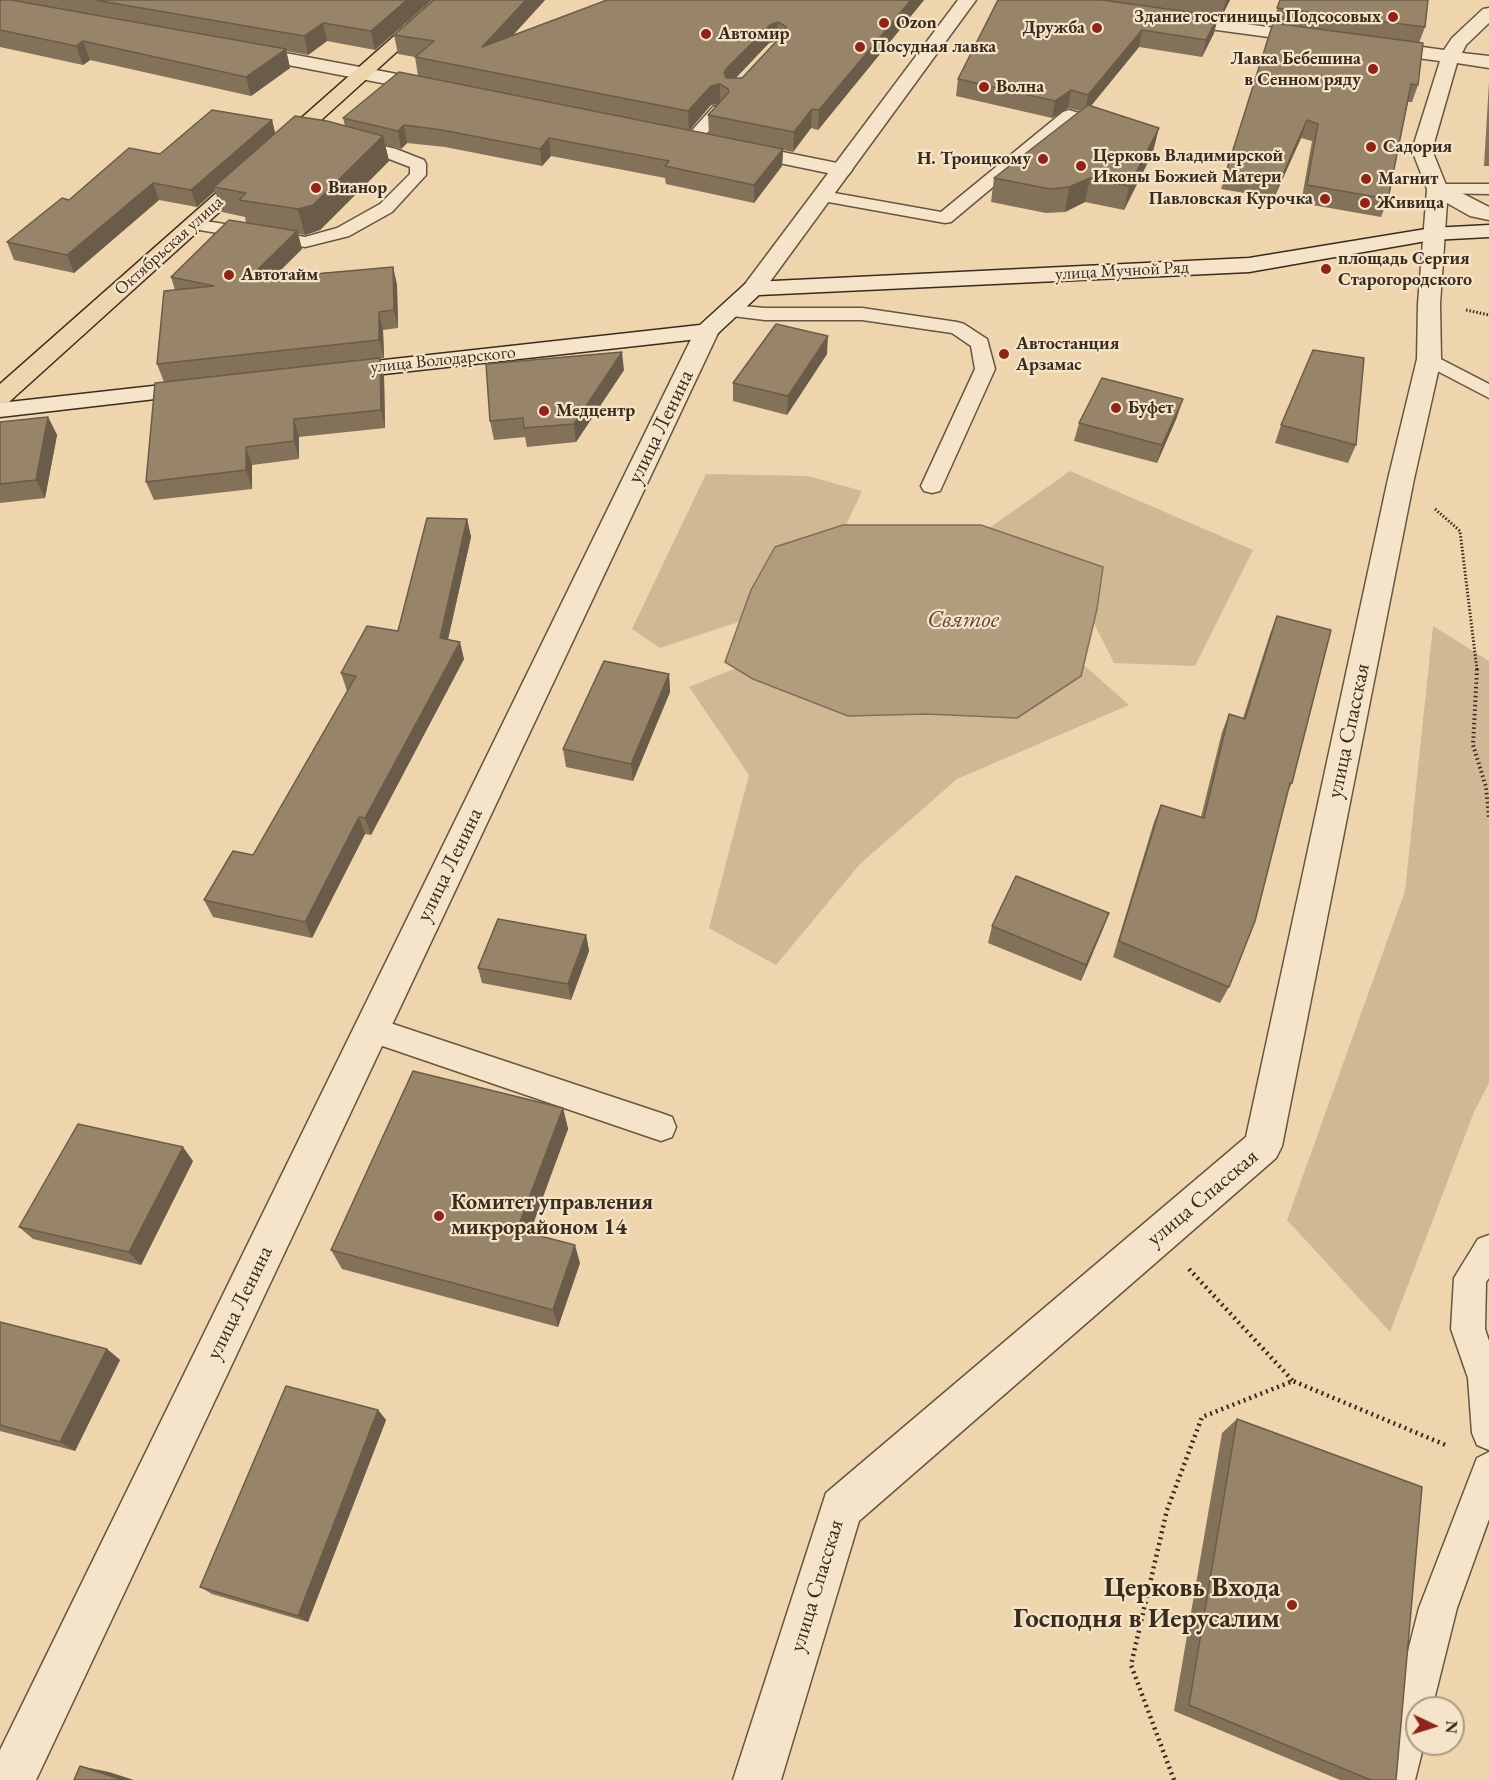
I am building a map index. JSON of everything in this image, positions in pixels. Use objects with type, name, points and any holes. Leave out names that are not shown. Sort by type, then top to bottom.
[{"type":"main road","name":"Октябрьская улица","points":[[0,397],[446,0]]},
{"type":"street","name":"улица Ленина","points":[[11,1780],[372,1030],[719,321],[753,289],[967,0]]},
{"type":"street","points":[[1429,359],[1432,234],[1437,189],[1422,150],[1450,57],[1458,42],[1489,13]]},
{"type":"street","points":[[1158,17],[1333,41]]},
{"type":"street","points":[[1357,44],[1489,62]]},
{"type":"street","points":[[230,49],[458,92]]},
{"type":"street","points":[[669,135],[842,170]]},
{"type":"street","points":[[1437,189],[1478,211],[1489,214]]},
{"type":"street","name":"улица Мучной Ряд","points":[[753,289],[1250,265],[1432,234],[1489,231]]},
{"type":"street","name":"улица Володарского","points":[[318,374],[719,321]]},
{"type":"street","name":"улица Спасская","points":[[757,1780],[841,1508],[1263,1146],[1401,479],[1429,359]]},
{"type":"street","points":[[0,410],[224,385]]},
{"type":"lane","points":[[692,140],[718,110]]},
{"type":"lane","points":[[823,196],[945,218],[1069,115],[1119,130]]},
{"type":"lane","points":[[193,224],[305,242],[344,232],[386,208],[418,175],[418,164],[390,153],[298,131]]},
{"type":"lane","points":[[1437,189],[1489,189]]},
{"type":"lane","points":[[719,321],[765,314],[862,314],[957,328],[980,343],[985,369],[932,486]]},
{"type":"lane","points":[[1429,359],[1489,392]]},
{"type":"lane","points":[[372,1030],[660,1127]]},
{"type":"lane","points":[[1489,1250],[1470,1278],[1468,1329],[1485,1378],[1489,1433]]},
{"type":"lane","points":[[1395,1780],[1438,1608],[1489,1470]]},
{"type":"path","points":[[1466,310],[1489,316]]},
{"type":"path","points":[[1401,479],[1460,531],[1477,670],[1473,746],[1485,788],[1489,818]]},
{"type":"path","points":[[1158,1236],[1293,1381],[1456,1449]]},
{"type":"path","points":[[1174,1780],[1131,1665],[1167,1510],[1202,1417],[1293,1381]]},
{"type":"shaded area","points":[[1070,471],[1253,550],[1195,666],[1114,663],[1070,576],[975,538]]},
{"type":"shaded area","points":[[706,474],[808,476],[862,491],[839,540],[775,610],[660,648],[632,629]]},
{"type":"shaded area","points":[[1433,626],[1489,661],[1489,1083],[1474,1112],[1390,1332],[1287,1220],[1405,891]]},
{"type":"shaded area","points":[[766,656],[1075,657],[1129,705],[957,779],[860,864],[776,965],[709,928],[749,775],[689,687]]},
{"type":"water","name":"Святое","points":[[843,525],[981,525],[1103,567],[1097,609],[1081,676],[1017,718],[926,714],[848,716],[753,679],[725,662],[751,590],[775,547]]},
{"type":"building","points":[[0,0],[11,0],[286,49],[246,77],[83,41],[76,46],[0,30]]},
{"type":"building","points":[[95,0],[407,0],[371,31],[323,23],[304,36]]},
{"type":"building","points":[[434,0],[526,0],[482,47],[607,0],[911,0],[819,110],[812,109],[794,132],[708,115],[729,92],[720,84],[711,86],[688,111],[415,57],[434,41],[394,35]],"holes":[[[778,22],[786,27],[786,31],[742,78],[726,78],[724,73],[726,69],[770,25]]]},
{"type":"building","points":[[998,0],[1102,0],[1218,16],[1206,40],[1142,30],[1088,95],[1071,90],[1055,101],[958,79]]},
{"type":"building","name":"Здание гостиницы Подсосовых","points":[[1280,0],[1428,0],[1425,27],[1277,8]]},
{"type":"building","points":[[1273,23],[1423,43],[1418,85],[1411,84],[1388,199],[1307,185],[1318,124],[1307,120],[1280,181],[1226,172]]},
{"type":"building","points":[[399,72],[783,149],[754,185],[665,166],[669,161],[549,138],[540,149],[404,125],[398,131],[343,118]]},
{"type":"building","points":[[1088,105],[1159,128],[1129,186],[1090,178],[1069,187],[1050,189],[994,178]]},
{"type":"building","points":[[212,110],[272,120],[191,190],[153,183],[67,255],[7,242],[62,198],[69,200],[129,148],[160,154]]},
{"type":"building","points":[[295,116],[327,121],[383,136],[313,205],[298,209],[239,200],[246,193],[214,187]]},
{"type":"building","points":[[229,220],[297,231],[247,280],[393,267],[394,310],[379,312],[379,340],[157,364],[164,291],[214,286],[171,277]]},
{"type":"building","points":[[776,324],[828,336],[788,396],[733,383]]},
{"type":"building","points":[[1313,350],[1364,358],[1356,445],[1281,425]]},
{"type":"building","name":"Медцентр","points":[[622,352],[574,424],[524,428],[523,418],[490,421],[486,364]]},
{"type":"building","points":[[380,358],[381,410],[294,419],[294,441],[246,447],[246,470],[146,482],[155,383]]},
{"type":"building","points":[[1102,378],[1183,399],[1162,445],[1079,423]]},
{"type":"building","points":[[48,417],[36,480],[0,484],[0,422]]},
{"type":"building","points":[[427,518],[467,519],[440,638],[460,642],[365,818],[359,817],[305,922],[204,900],[233,851],[253,855],[356,676],[341,673],[367,626],[398,631]]},
{"type":"building","points":[[1277,616],[1331,630],[1255,921],[1229,987],[1119,941],[1161,805],[1204,818],[1229,714],[1245,719]]},
{"type":"building","points":[[604,661],[669,674],[631,764],[563,749]]},
{"type":"building","points":[[1016,876],[1109,913],[1086,965],[992,926]]},
{"type":"building","points":[[498,919],[586,935],[568,984],[478,968]]},
{"type":"building","name":"Комитет управления микрорайоном 14","points":[[413,1071],[563,1108],[517,1230],[575,1245],[553,1310],[331,1250]]},
{"type":"building","points":[[78,1124],[183,1147],[129,1252],[19,1227]]},
{"type":"building","points":[[0,1322],[107,1349],[60,1442],[0,1425]]},
{"type":"building","points":[[286,1386],[378,1410],[298,1616],[200,1587]]},
{"type":"building","name":"Церковь Входа Господня в Иерусалим","points":[[1237,1419],[1422,1487],[1396,1780],[1371,1780],[1189,1705]]},
{"type":"building","points":[[80,1766],[123,1780],[74,1780]]},
{"type":"place","name":"Здание гостиницы Подсосовых","points":[[1393,17]]},
{"type":"place","name":"Ozon","points":[[884,23]]},
{"type":"place","name":"Дружба","points":[[1097,28]]},
{"type":"place","name":"Автомир","points":[[706,34]]},
{"type":"place","name":"Посудная лавка","points":[[860,47]]},
{"type":"place","name":"Лавка Бебешина в Сенном ряду","points":[[1373,69]]},
{"type":"place","name":"Волна","points":[[984,87]]},
{"type":"place","name":"Садория","points":[[1371,147]]},
{"type":"place","name":"Н. Троицкому","points":[[1043,159]]},
{"type":"place","name":"Церковь Владимирской Иконы Божией Матери","points":[[1081,166]]},
{"type":"place","name":"Магнит","points":[[1366,179]]},
{"type":"place","name":"Вианор","points":[[316,188]]},
{"type":"place","name":"Павловская Курочка","points":[[1325,199]]},
{"type":"place","name":"Живица","points":[[1365,203]]},
{"type":"place","name":"площадь Сергия Старогородского","points":[[1326,269]]},
{"type":"place","name":"Автотайм","points":[[229,275]]},
{"type":"place","name":"Автостанция Арзамас","points":[[1004,354]]},
{"type":"place","name":"Буфет","points":[[1116,408]]},
{"type":"place","name":"Медцентр","points":[[544,411]]},
{"type":"place","name":"Комитет управления микрорайоном 14","points":[[439,1216]]},
{"type":"place","name":"Церковь Входа Господня в Иерусалим","points":[[1292,1605]]}]
